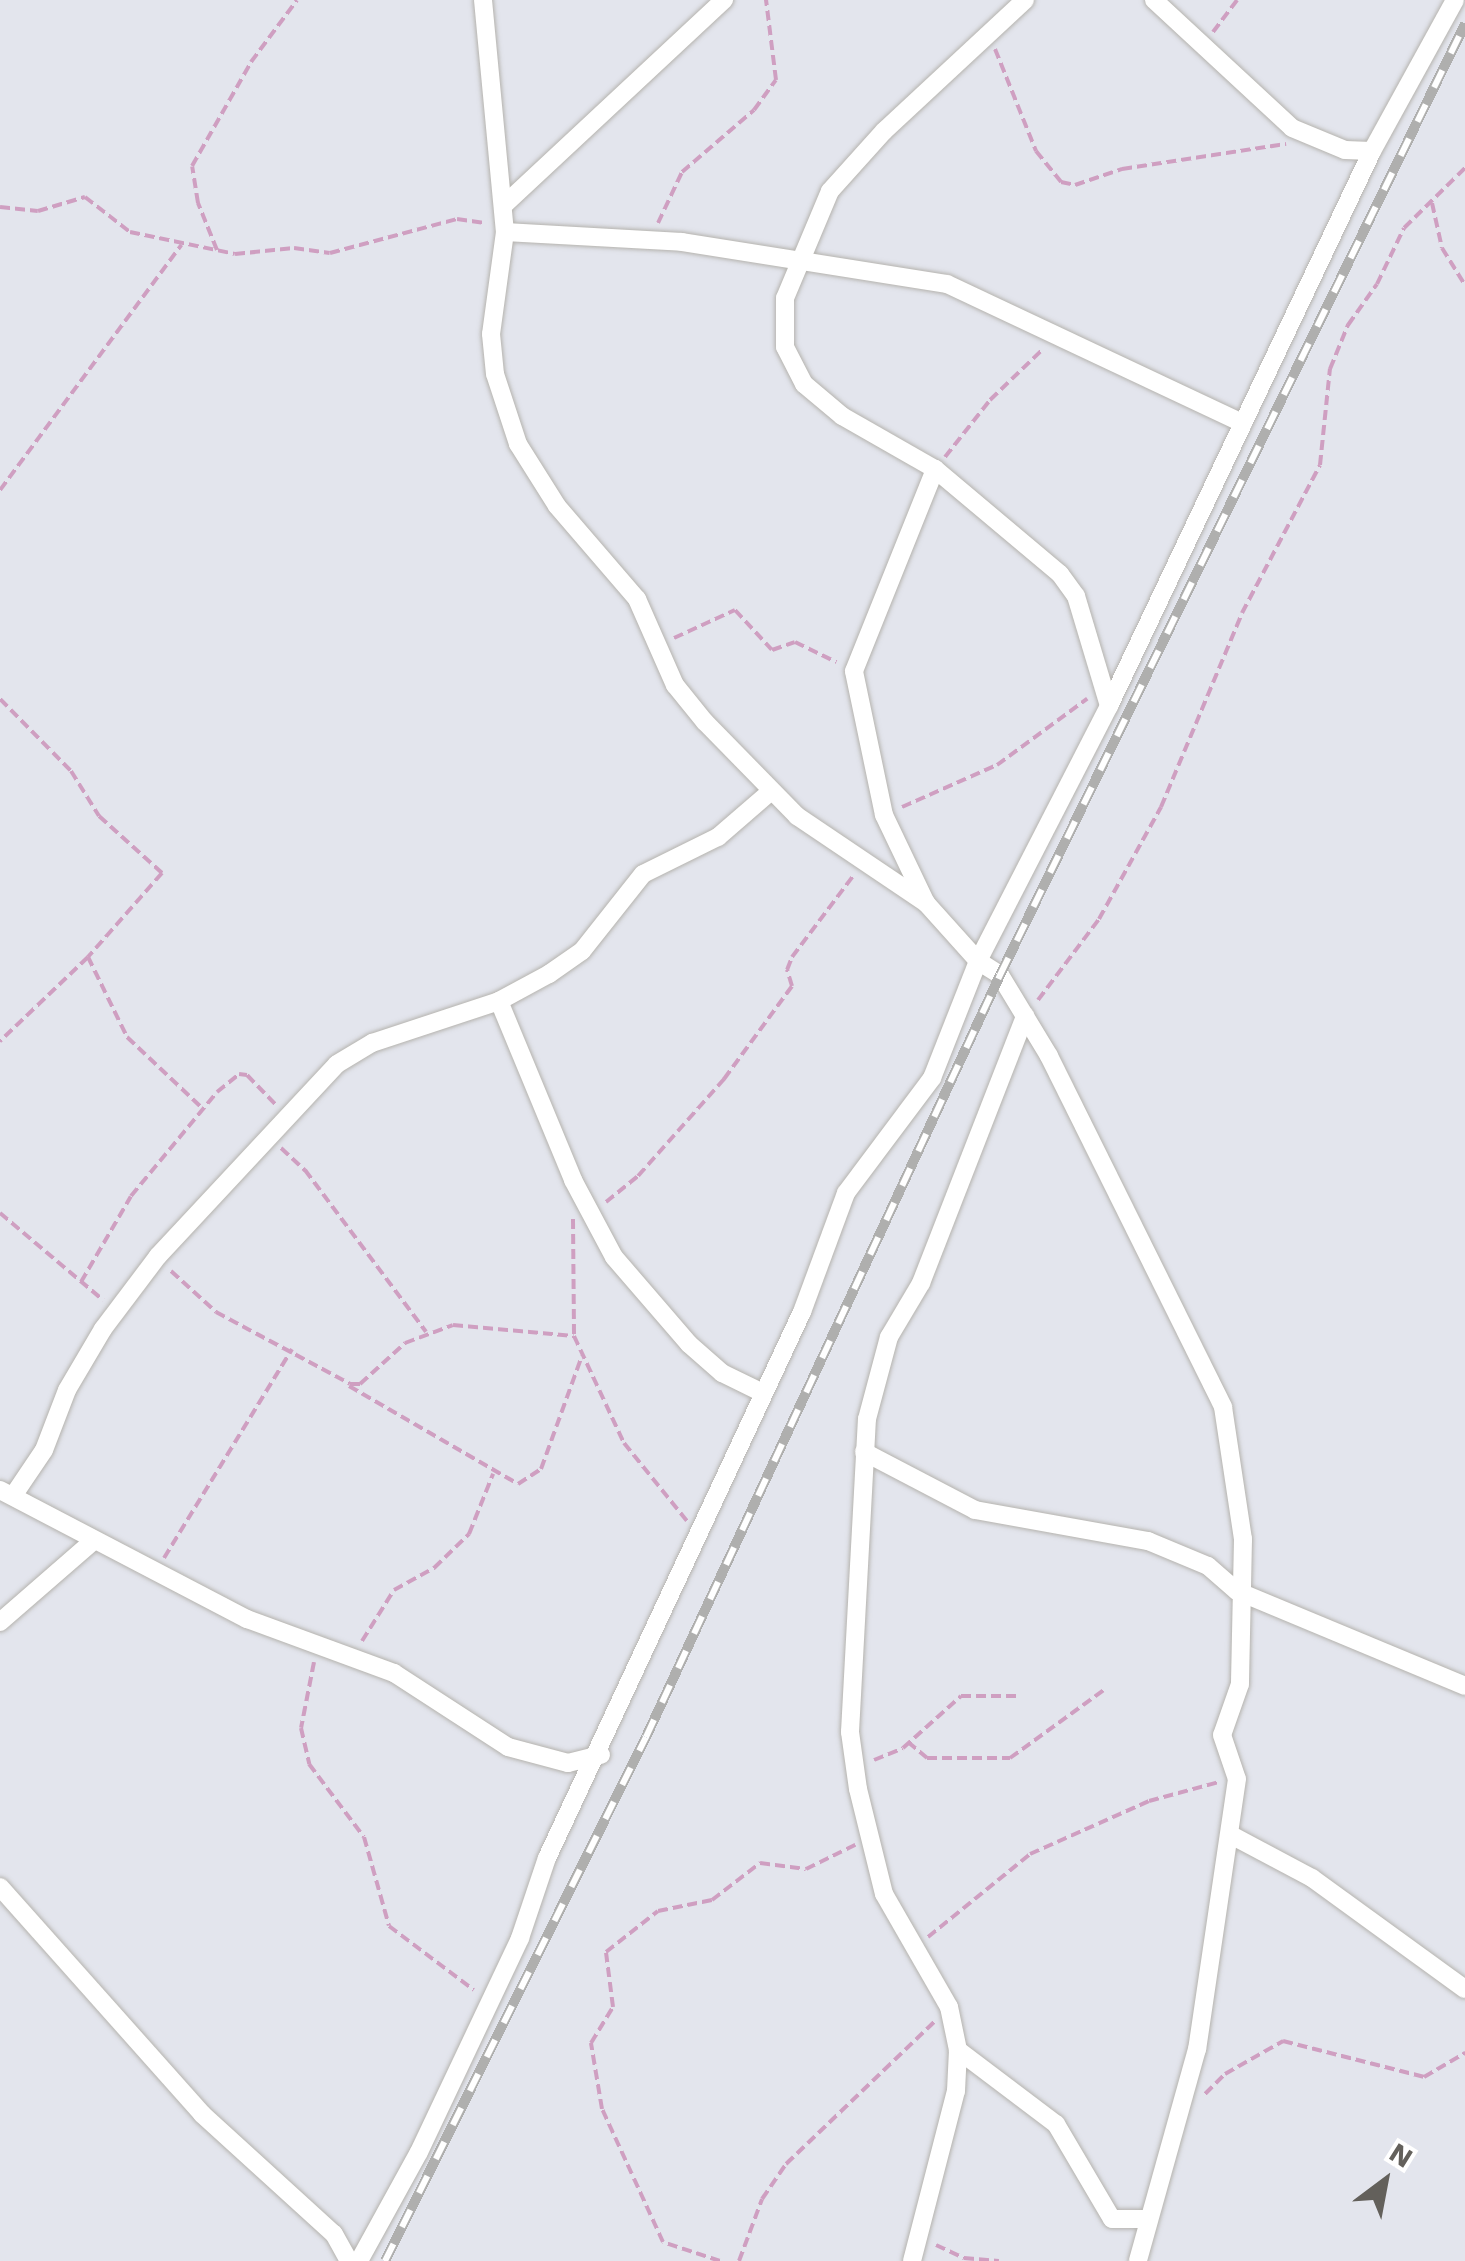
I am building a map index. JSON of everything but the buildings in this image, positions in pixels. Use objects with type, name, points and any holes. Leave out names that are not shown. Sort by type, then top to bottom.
[{"type":"street","points":[[504,205],[724,0]]},
{"type":"street","points":[[1025,0],[847,169],[830,191],[785,298],[785,347],[804,384],[842,416],[935,469],[1060,574],[1076,596],[1110,706]]},
{"type":"street","points":[[1154,0],[1206,44],[1281,118],[1316,138],[1372,152]]},
{"type":"street","points":[[360,2261],[419,2152],[601,1755],[615,1708],[700,1537],[760,1392],[802,1312],[846,1193],[932,1078],[978,962],[1110,706],[1372,152],[1454,0]]},
{"type":"street","points":[[489,2],[505,232],[491,334],[495,374],[518,444],[557,506],[637,599],[676,685],[770,792],[926,904],[978,962],[1000,975],[1025,1016],[1223,1407],[1243,1540],[1237,1591],[1240,1684],[1222,1735],[1237,1778],[1196,2049],[1145,2218],[1138,2261]]},
{"type":"street","points":[[505,232],[654,239],[947,284],[1244,423]]},
{"type":"street","points":[[926,904],[884,815],[854,672],[935,469]]},
{"type":"street","points":[[601,1755],[555,1762],[508,1747],[355,1654],[247,1619],[157,1571],[91,1543],[6,1493],[44,1450],[81,1365],[158,1256],[337,1064],[372,1043],[499,1000],[582,951],[643,874],[718,837],[770,792]]},
{"type":"street","points":[[499,1000],[573,1180],[614,1258],[689,1344],[722,1373],[760,1392]]},
{"type":"street","points":[[912,2261],[956,2091],[958,2050],[949,2008],[910,1946],[884,1894],[855,1766],[850,1732],[864,1452],[889,1337],[921,1283],[1025,1016]]},
{"type":"street","points":[[864,1452],[975,1510],[1148,1541],[1208,1566],[1237,1591],[1465,1686]]},
{"type":"street","points":[[0,1622],[91,1543]]},
{"type":"street","points":[[1231,1836],[1312,1878],[1465,1989]]},
{"type":"street","points":[[0,1887],[202,2114],[334,2234],[349,2261]]},
{"type":"street","points":[[958,2050],[1056,2124],[1112,2219],[1145,2218]]},
{"type":"path","points":[[217,251],[198,204],[192,166],[251,62],[297,0]]},
{"type":"path","points":[[654,239],[666,198],[682,172],[754,110],[776,80],[766,0]]},
{"type":"path","points":[[1206,44],[1236,0]]},
{"type":"path","points":[[990,36],[1036,151],[1061,182],[1075,185],[1122,169],[1316,138]]},
{"type":"path","points":[[1025,1016],[1099,919],[1161,807],[1242,613],[1320,465],[1337,347],[1404,228],[1465,168]]},
{"type":"path","points":[[0,207],[38,211],[85,197],[130,232],[217,251],[330,253],[457,219],[505,232]]},
{"type":"path","points":[[1432,203],[1442,248],[1465,285]]},
{"type":"path","points":[[0,490],[182,244]]},
{"type":"path","points":[[935,469],[990,400],[1057,336]]},
{"type":"path","points":[[656,642],[736,610],[772,650],[795,642],[854,672]]},
{"type":"path","points":[[884,815],[997,764],[1102,685]]},
{"type":"path","points":[[0,699],[48,744],[100,816],[162,872],[88,957],[0,1040]]},
{"type":"path","points":[[590,1214],[638,1176],[724,1078],[792,986],[786,966],[866,862]]},
{"type":"path","points":[[88,957],[127,1037],[202,1108]]},
{"type":"path","points":[[81,1282],[131,1196],[202,1108],[239,1074],[257,1080],[284,1118]]},
{"type":"path","points":[[268,1136],[306,1170],[426,1332]]},
{"type":"path","points":[[573,1180],[574,1336],[624,1443],[700,1537]]},
{"type":"path","points":[[0,1212],[117,1310]]},
{"type":"path","points":[[158,1256],[216,1312],[292,1349],[493,1474],[518,1484],[535,1479],[582,1356]]},
{"type":"path","points":[[342,1381],[360,1384],[426,1332],[500,1324],[574,1336]]},
{"type":"path","points":[[157,1571],[292,1349]]},
{"type":"path","points":[[355,1654],[394,1590],[434,1568],[469,1534],[493,1474]]},
{"type":"path","points":[[321,1643],[301,1728],[309,1764],[364,1836],[389,1926],[487,1999]]},
{"type":"path","points":[[908,1742],[927,1758],[1010,1758],[1104,1690]]},
{"type":"path","points":[[855,1766],[908,1742],[962,1696],[1016,1696]]},
{"type":"path","points":[[910,1946],[958,1918],[1030,1854],[1149,1801],[1237,1778]]},
{"type":"path","points":[[720,2261],[663,2242],[602,2109],[591,2042],[613,2006],[606,1952],[658,1911],[712,1900],[760,1864],[806,1869],[870,1836]]},
{"type":"path","points":[[740,2261],[762,2199],[786,2164],[949,2008]]},
{"type":"path","points":[[1201,2098],[1225,2074],[1283,2041],[1424,2077],[1465,2053]]},
{"type":"path","points":[[921,2232],[951,2254],[999,2261]]},
{"type":"railway","points":[[385,2261],[646,1737],[1000,975],[1465,24]]}]
